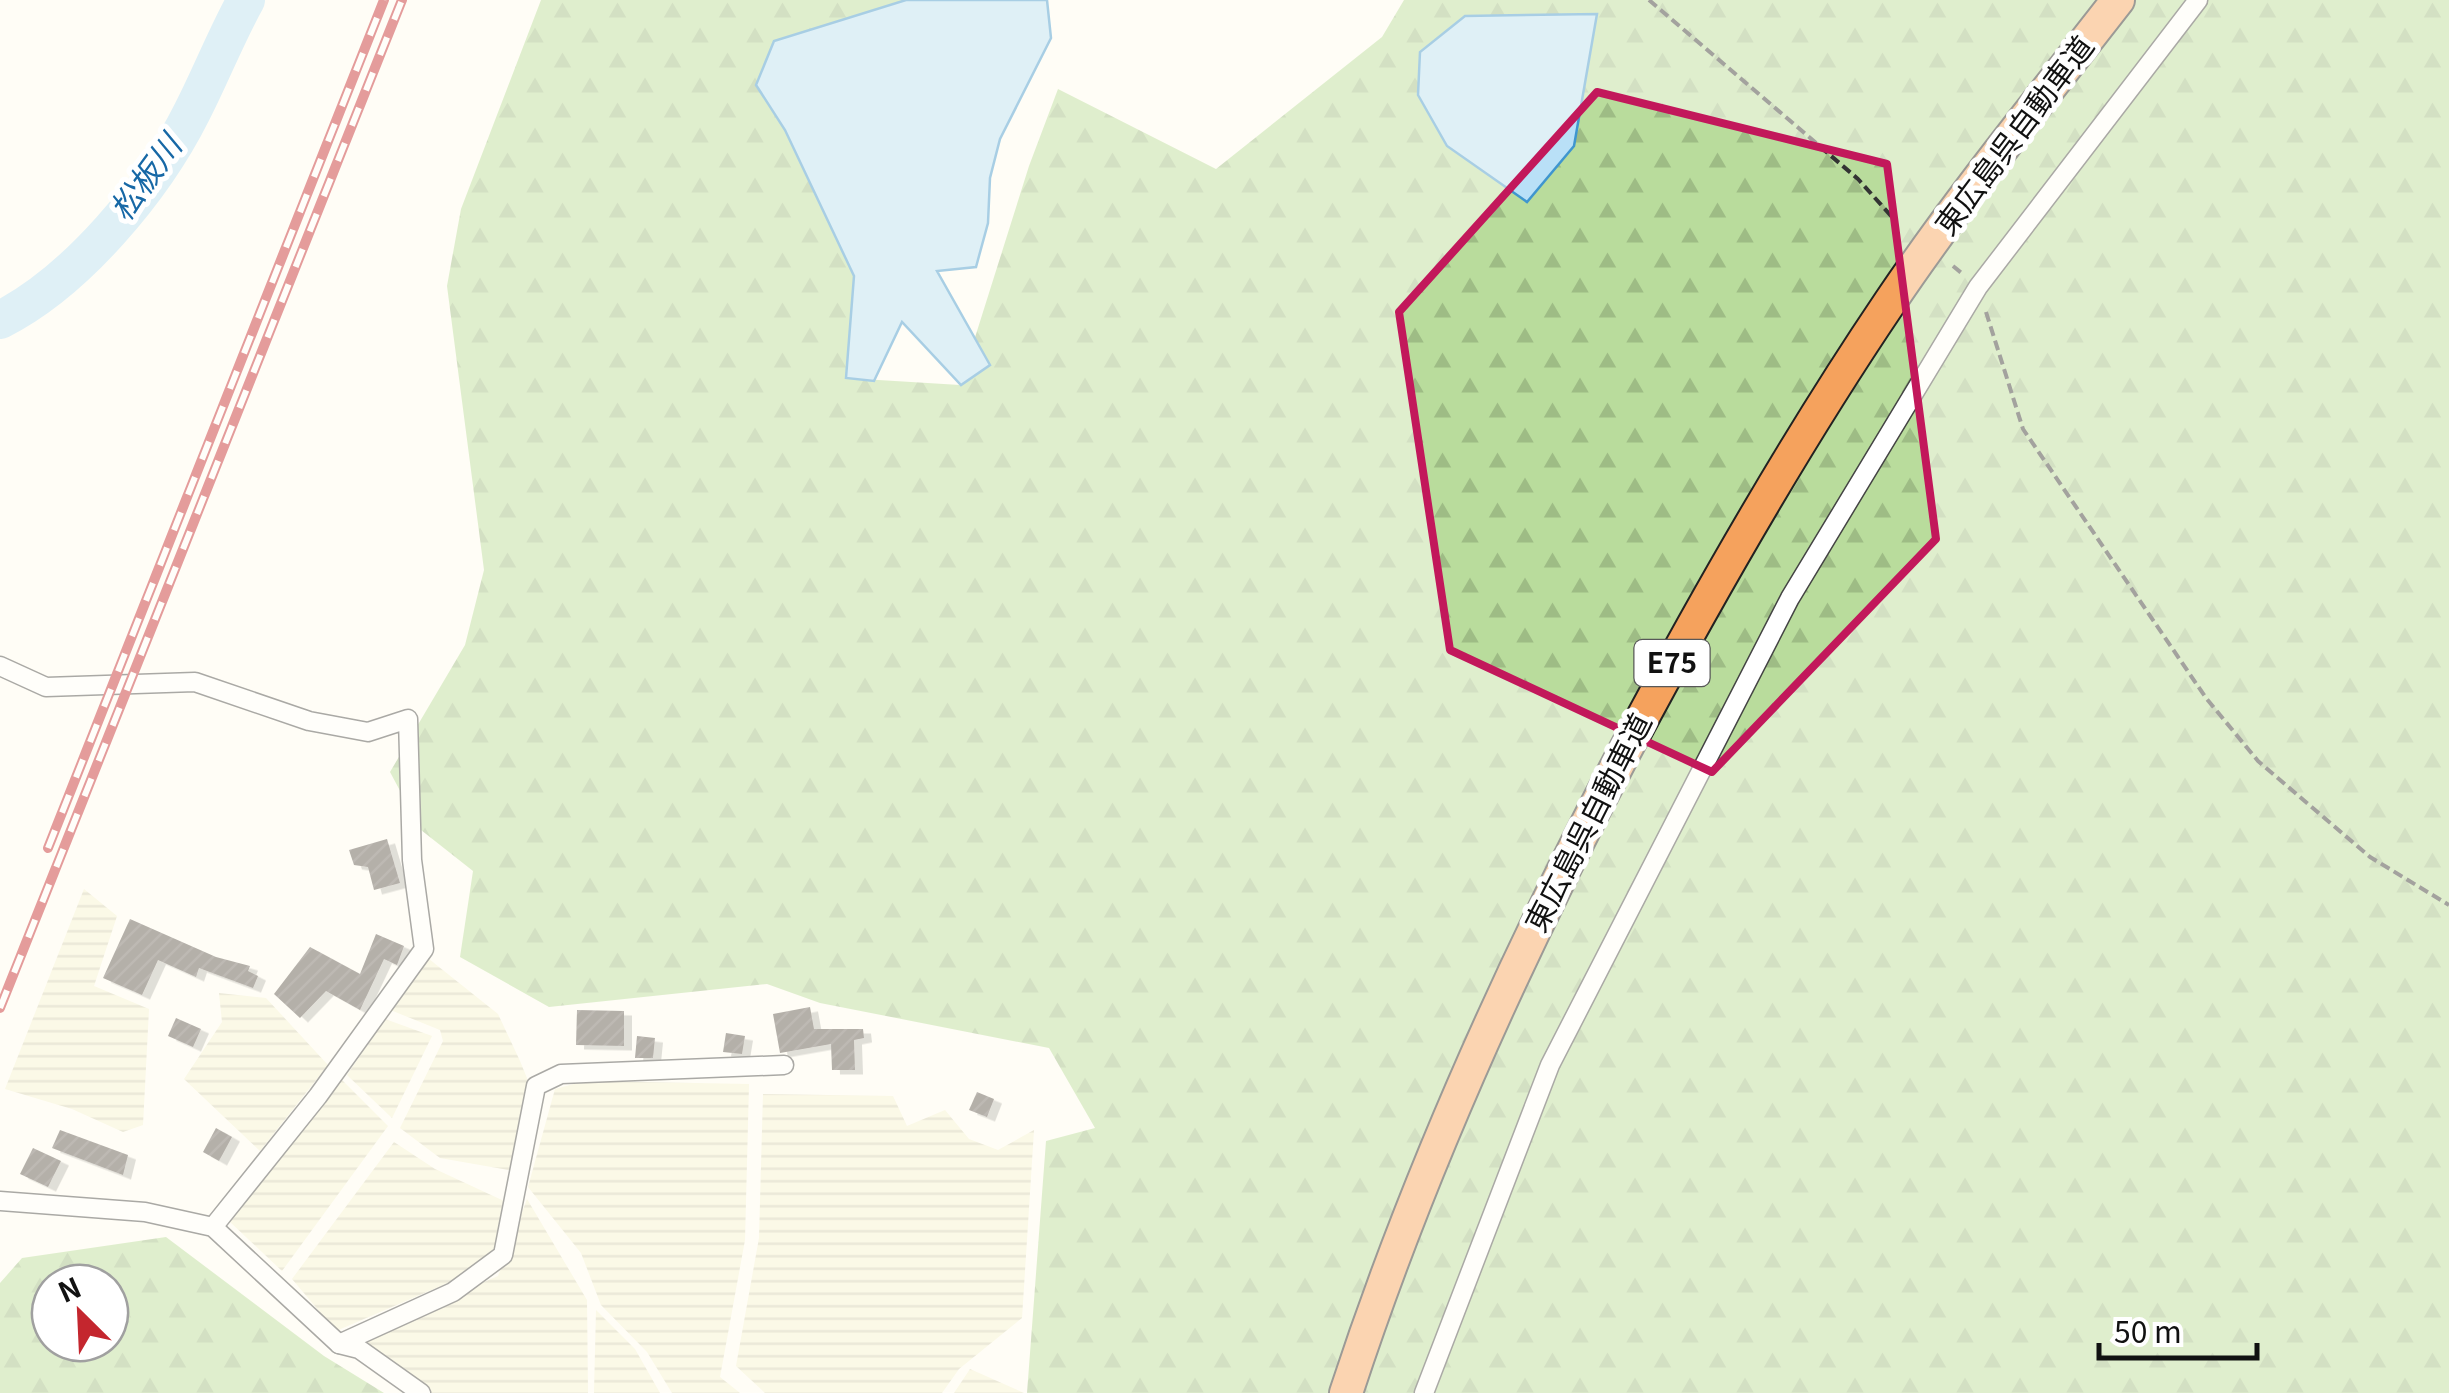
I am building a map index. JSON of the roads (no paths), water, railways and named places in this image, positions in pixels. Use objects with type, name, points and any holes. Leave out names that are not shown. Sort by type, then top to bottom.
[{"type":"highway","name":"東広島呉自動車道","points":[[1346,1393],[1384,1277],[1465,1074],[1551,891],[1655,694],[1762,503],[1891,300],[2118,0]]},
{"type":"street","points":[[1424,1393],[1550,1065],[1790,598],[1978,287],[2198,0]]},
{"type":"street","points":[[0,666],[46,687],[194,682],[309,721],[368,732],[408,719],[412,860],[424,949],[318,1096],[213,1227]]},
{"type":"street","points":[[338,1344],[453,1292],[503,1256],[536,1086],[562,1074],[784,1065]]},
{"type":"street","points":[[0,1200],[145,1212],[213,1227],[338,1344],[359,1349],[421,1393]]},
{"type":"water","points":[[906,0],[1047,0],[1051,38],[1000,139],[990,178],[988,223],[976,267],[937,271],[990,365],[961,385],[902,322],[874,381],[846,378],[854,276],[785,130],[756,85],[774,41]]},
{"type":"water","points":[[1597,14],[1574,146],[1527,202],[1447,146],[1418,95],[1420,52],[1465,16]]},
{"type":"waterway","name":"松板川","points":[[0,320],[57,282],[135,201],[176,141],[246,0]]},
{"type":"railway","points":[[48,848],[384,0]]},
{"type":"railway","points":[[0,1008],[402,0]]}]
